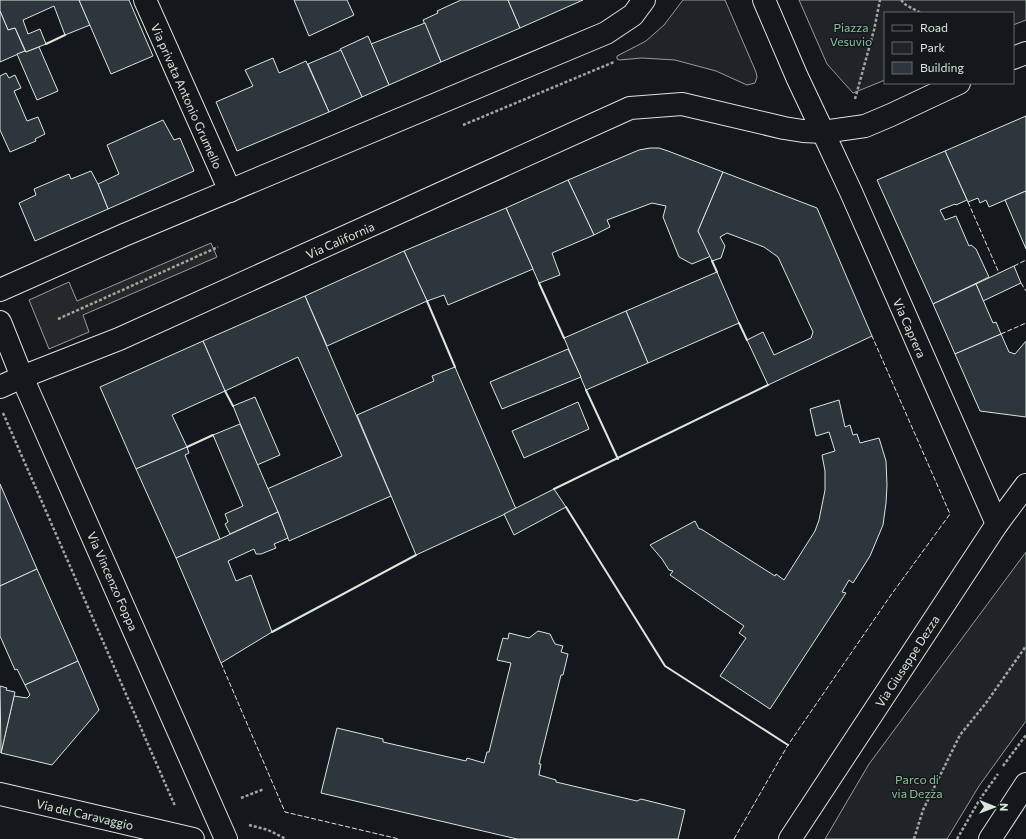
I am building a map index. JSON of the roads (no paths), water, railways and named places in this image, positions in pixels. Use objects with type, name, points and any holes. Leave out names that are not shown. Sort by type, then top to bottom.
[{"type":"street","points":[[764,0],[797,77],[823,132],[865,126],[957,84]]},
{"type":"street","name":"Via privata Antonio Grumello","points":[[153,2],[230,191]]},
{"type":"street","points":[[0,290],[124,235],[606,33],[639,7]]},
{"type":"street","points":[[1014,58],[1026,53]]},
{"type":"street","name":"Via California","points":[[0,387],[119,339],[630,108],[682,104],[784,128],[823,132]]},
{"type":"street","name":"Via Caprera","points":[[823,132],[997,524]]},
{"type":"street","name":"Via Vincenzo Foppa","points":[[0,322],[22,377],[226,839]]},
{"type":"street","name":"Via Giuseppe Dezza","points":[[790,839],[997,524],[1026,485]]},
{"type":"street","points":[[990,839],[1026,784]]},
{"type":"street","name":"Via del Caravaggio","points":[[0,794],[191,839]]},
{"type":"park label","name":"Piazza Vesuvio","points":[[851,34]]},
{"type":"park label","name":"Parco di via Dezza","points":[[917,786]]}]
